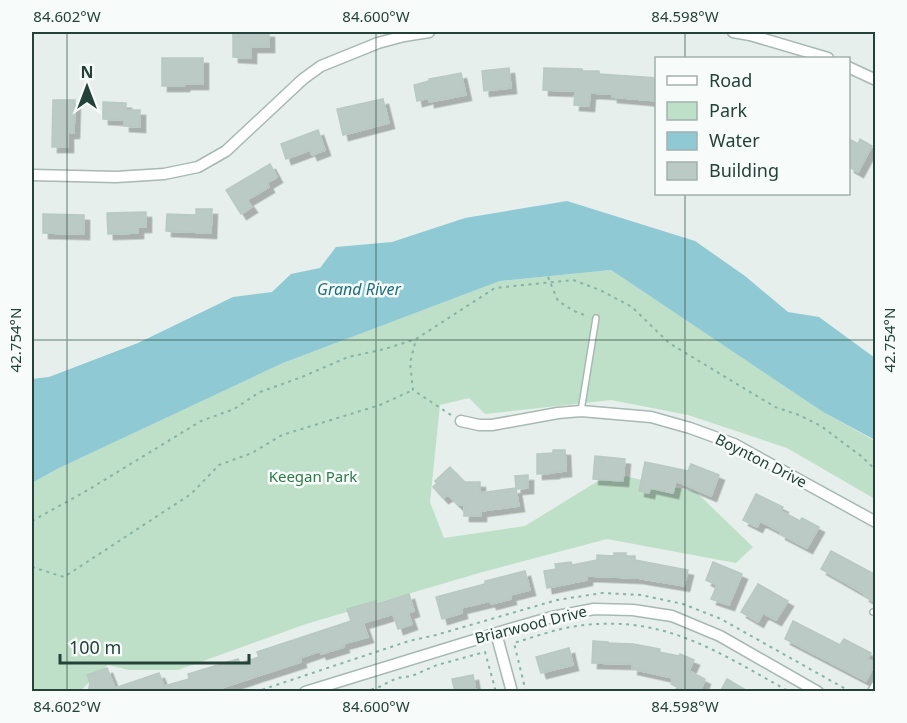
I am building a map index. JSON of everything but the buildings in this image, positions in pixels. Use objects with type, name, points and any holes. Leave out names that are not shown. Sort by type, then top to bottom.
[{"type":"street","points":[[32,175],[116,177],[164,174],[198,167],[226,151],[303,79],[321,66],[378,43],[429,32]]},
{"type":"street","points":[[734,32],[825,57]]},
{"type":"street","points":[[850,67],[876,80]]},
{"type":"street","name":"Boynton Drive","points":[[461,421],[492,425],[558,412],[581,411],[651,417],[734,444],[876,522]]},
{"type":"street","name":"Briarwood Drive","points":[[305,692],[496,633],[552,617],[594,609],[633,610],[672,616],[720,636],[818,692]]},
{"type":"street","points":[[496,633],[512,692]]},
{"type":"lane","points":[[581,411],[596,318]]},
{"type":"lane","points":[[870,692],[876,682]]},
{"type":"path","points":[[548,276],[558,301],[573,311],[596,318]]},
{"type":"path","points":[[32,521],[88,490],[201,421],[234,409],[260,392],[348,357],[416,339],[495,288],[573,280],[600,290],[632,307],[669,343],[775,407],[821,426],[876,470]]},
{"type":"path","points":[[413,390],[410,363],[416,339]]},
{"type":"path","points":[[413,390],[461,421]]},
{"type":"path","points":[[32,567],[64,577],[191,494],[219,465],[252,453],[282,435],[380,405],[413,390]]},
{"type":"path","points":[[255,692],[409,641],[557,600],[602,593],[641,595],[683,604],[721,619],[851,692]]},
{"type":"path","points":[[526,692],[514,643],[553,631],[585,625],[624,624],[653,627],[682,636],[712,649],[790,692]]},
{"type":"path","points":[[364,692],[397,678],[412,676],[437,665],[485,652],[496,692]]},
{"type":"green space","name":"Keegan Park","points":[[611,270],[823,412],[875,441],[875,499],[787,448],[688,415],[611,400],[485,414],[469,398],[440,405],[430,502],[444,538],[525,526],[611,473],[696,492],[753,547],[736,563],[607,539],[479,573],[306,624],[178,670],[129,670],[108,665],[80,691],[32,691],[32,483],[57,469],[283,363],[500,281]]},
{"type":"water","name":"Grand River","points":[[567,201],[695,241],[745,276],[788,312],[819,317],[875,358],[875,440],[823,412],[611,270],[500,281],[283,363],[57,469],[32,483],[32,379],[49,377],[138,343],[233,297],[272,292],[291,274],[320,268],[336,247],[392,242],[465,218]]}]
